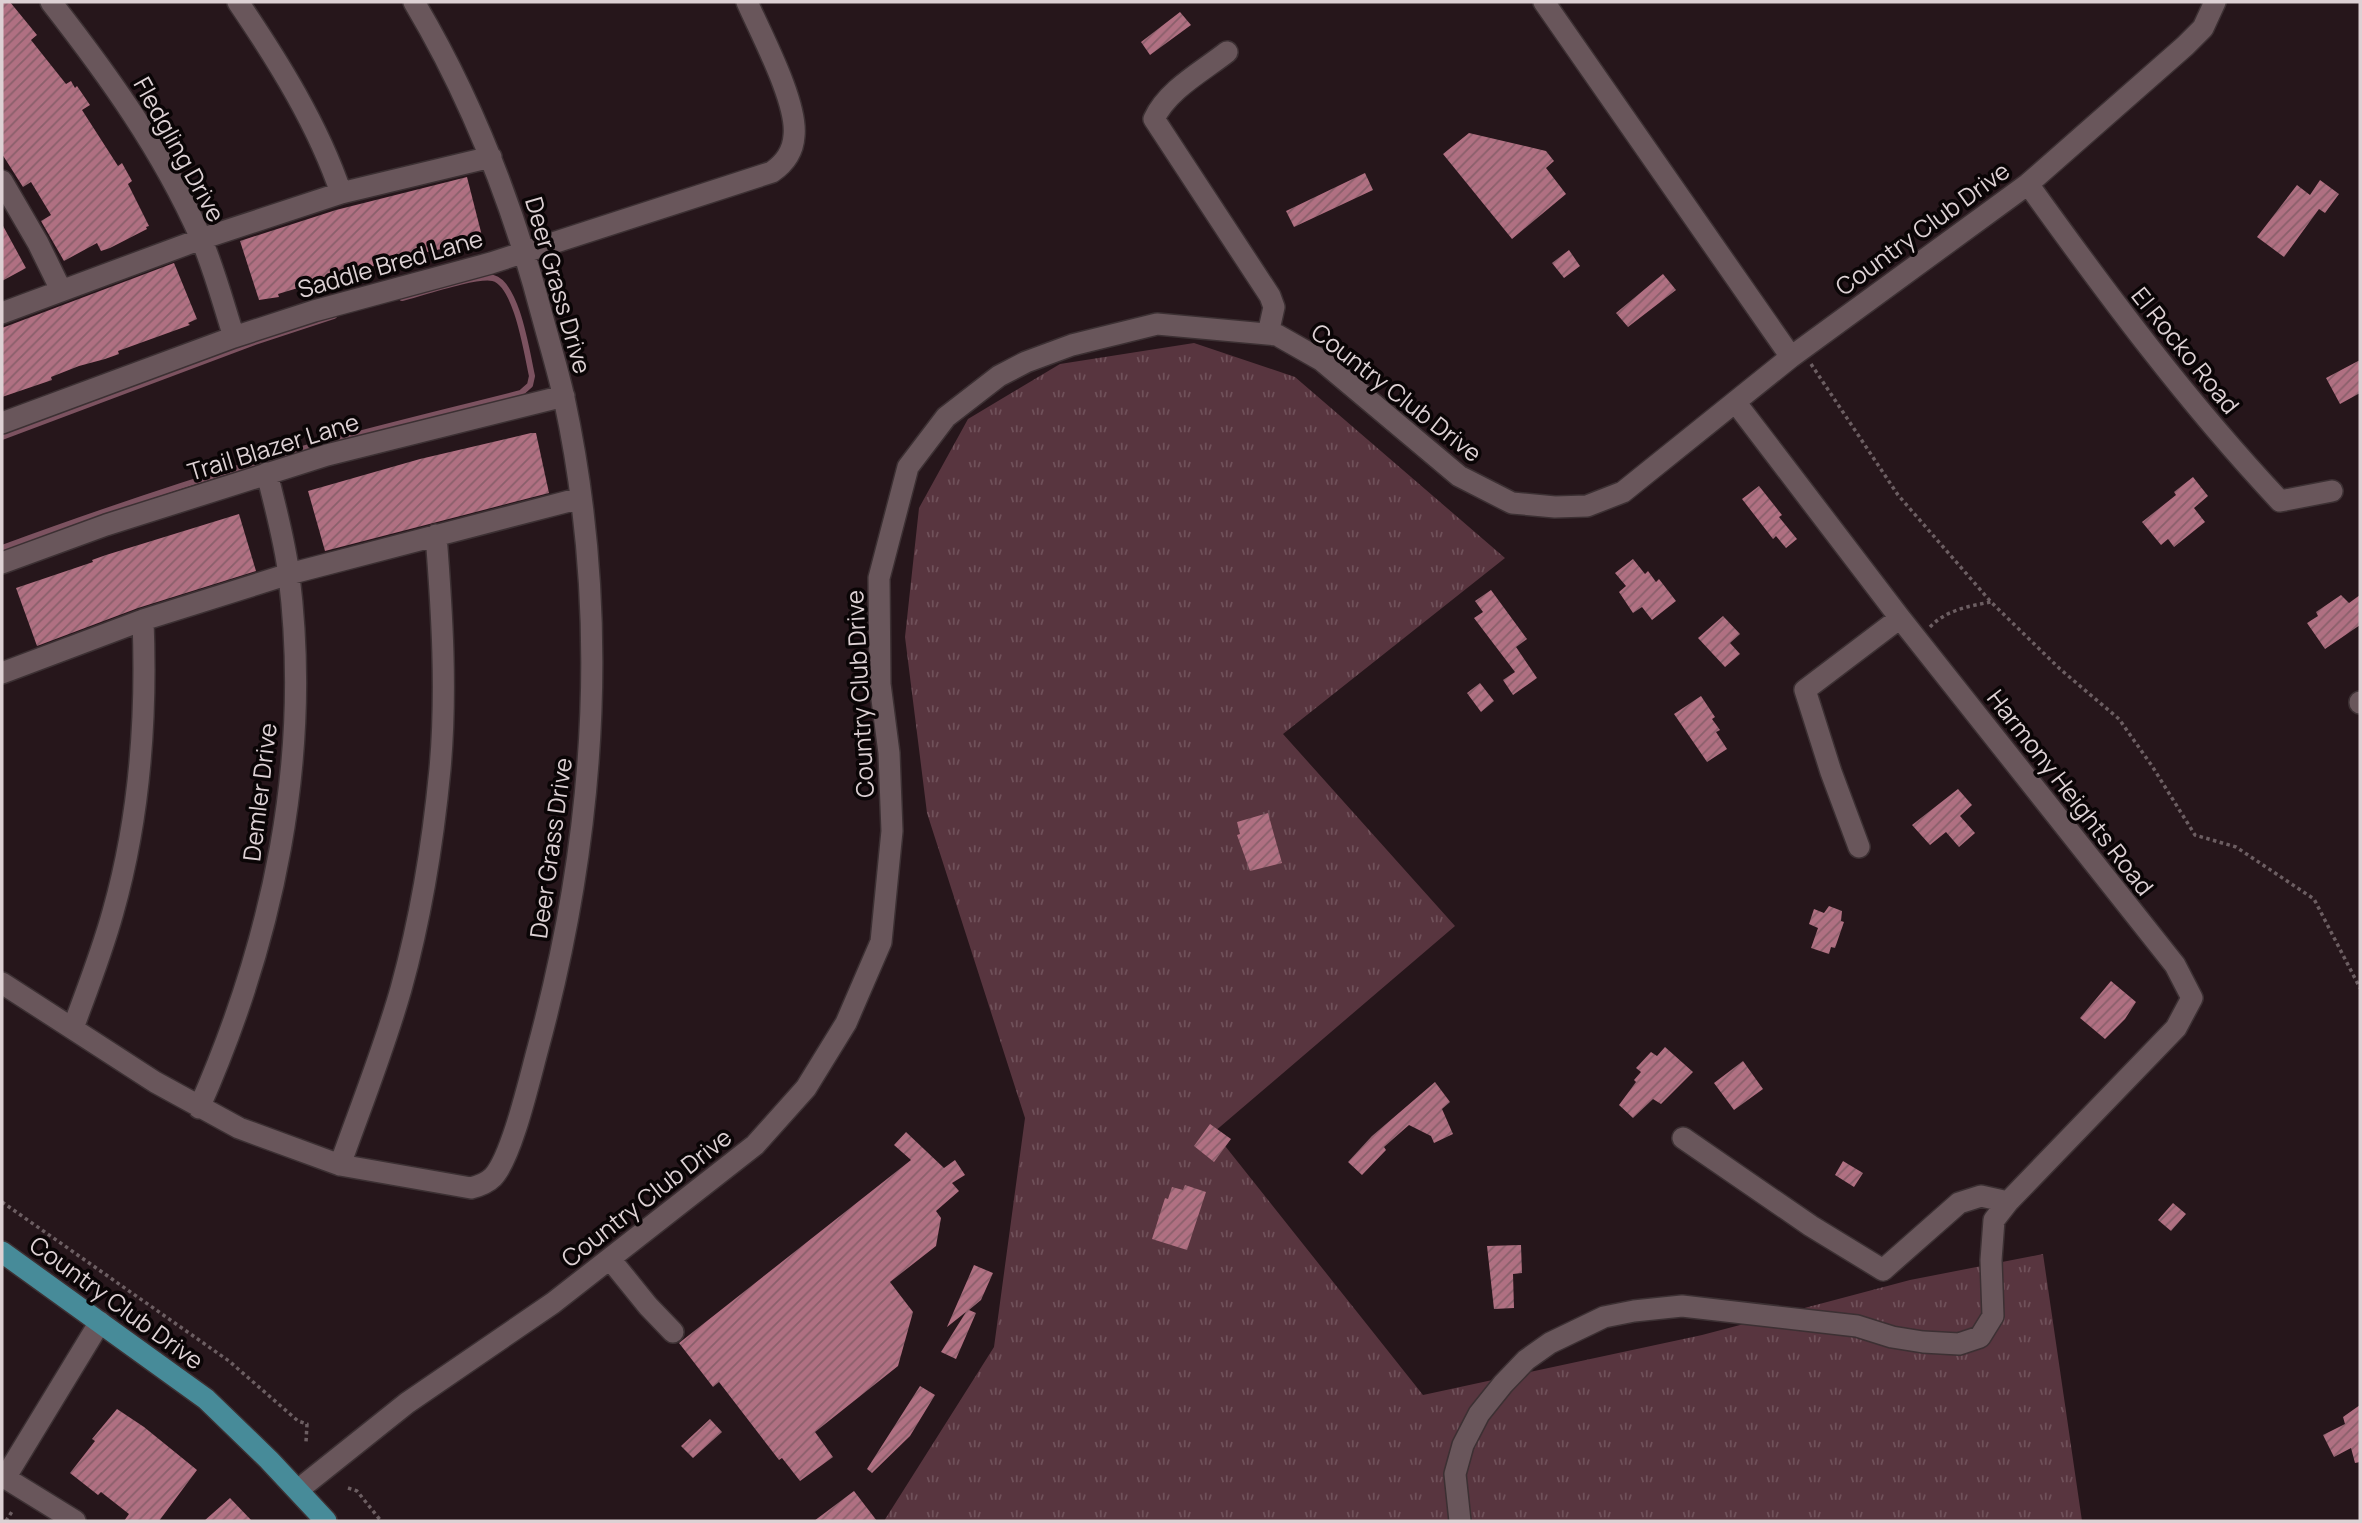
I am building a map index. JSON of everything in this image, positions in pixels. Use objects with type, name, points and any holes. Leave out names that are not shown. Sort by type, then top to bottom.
[{"type":"main road","name":"Country Club Drive","points":[[2,1252],[206,1399],[298,1490]]},
{"type":"main road","points":[[298,1490],[326,1521]]},
{"type":"street","name":"Fledgling Drive","points":[[51,2],[99,63],[136,118],[176,187],[201,239],[234,337]]},
{"type":"street","points":[[238,2],[313,128],[341,193]]},
{"type":"street","name":"Deer Grass Drive","points":[[2,983],[198,1108],[268,1140],[340,1165],[471,1188],[484,1184],[494,1175],[509,1146],[554,991],[582,838],[590,760],[592,685],[590,612],[581,498],[564,396],[526,252],[491,157],[414,2]]},
{"type":"street","name":"Saddle Bred Lane","points":[[2,423],[234,337],[363,296],[526,252],[763,175],[779,167],[789,155],[794,137],[790,106],[747,2]]},
{"type":"street","points":[[1544,2],[1795,353]]},
{"type":"street","name":"Country Club Drive","points":[[298,1490],[407,1403],[554,1303],[755,1145],[806,1088],[846,1024],[881,942],[892,831],[889,753],[880,684],[879,578],[908,467],[946,417],[999,376],[1026,362],[1072,345],[1157,324],[1277,335],[1321,360],[1459,477],[1512,503],[1555,507],[1587,506],[1623,492],[1795,353],[2028,184],[2185,46],[2203,28],[2215,2]]},
{"type":"street","points":[[1227,52],[1182,86],[1154,119],[1270,296],[1274,307],[1268,334]]},
{"type":"street","points":[[2,313],[201,239],[341,193],[491,157]]},
{"type":"street","points":[[2,181],[33,233],[61,290]]},
{"type":"street","name":"El Rocko Road","points":[[2028,184],[2127,321],[2231,448],[2280,501],[2332,491]]},
{"type":"street","name":"Trail Blazer Lane","points":[[2,563],[106,525],[267,473],[443,425],[564,396]]},
{"type":"street","name":"Harmony Heights Road","points":[[1736,403],[1900,618],[2175,965],[2192,998],[2176,1028],[2008,1202]]},
{"type":"street","name":"Demler Drive","points":[[198,1108],[225,1047],[248,979],[288,813],[295,715],[294,631],[289,574],[267,473]]},
{"type":"street","points":[[2,673],[143,620],[289,574],[581,498]]},
{"type":"street","points":[[340,1165],[398,999],[415,932],[425,876],[440,768],[442,722],[442,619],[436,535]]},
{"type":"street","points":[[1860,848],[1831,772],[1805,690],[1900,618]]},
{"type":"street","points":[[73,1028],[114,911],[131,835],[138,792],[144,716],[143,620]]},
{"type":"street","points":[[1460,1521],[1455,1474],[1463,1445],[1479,1414],[1526,1360],[1550,1343],[1604,1317],[1682,1306],[1857,1326],[1892,1337],[1959,1344],[1980,1337],[1993,1316],[1994,1220],[2008,1202],[1981,1196],[1959,1203],[1883,1270],[1811,1226],[1683,1138]]},
{"type":"street","points":[[610,1259],[673,1332]]},
{"type":"street","points":[[75,1521],[3,1477],[100,1322]]},
{"type":"path","points":[[1795,353],[1898,495],[1991,602],[2060,669],[2119,719],[2195,835],[2236,847],[2314,899],[2360,988]]},
{"type":"path","points":[[1918,640],[1937,619],[1965,607],[1991,602]]},
{"type":"path","points":[[2,1202],[229,1361],[298,1421],[307,1424],[306,1442]]},
{"type":"path","points":[[348,1488],[357,1491],[381,1521]]},
{"type":"path","points":[[6,1521],[13,1510]]},
{"type":"green space","points":[[1194,343],[1295,377],[1505,558],[1283,734],[1455,926],[1214,1132],[1423,1395],[1702,1335],[1910,1280],[2043,1254],[2082,1521],[884,1521],[994,1347],[1025,1118],[927,813],[905,637],[919,508],[968,419],[1060,364]]},
{"type":"building","points":[[2,2],[10,2],[37,35],[31,40],[66,84],[71,81],[75,88],[77,86],[90,105],[82,110],[118,166],[122,163],[132,181],[128,184],[149,226],[147,229],[101,251],[97,243],[64,261],[41,221],[51,215],[31,182],[23,187],[2,154]]},
{"type":"building","points":[[1180,12],[1191,25],[1150,55],[1141,42]]},
{"type":"building","points":[[1469,133],[1546,151],[1554,161],[1546,168],[1566,194],[1512,239],[1443,154]]},
{"type":"building","points":[[1365,173],[1373,190],[1294,227],[1286,211]]},
{"type":"building","points":[[467,177],[482,236],[477,238],[478,241],[418,254],[278,294],[279,297],[259,300],[240,241],[336,210]]},
{"type":"building","points":[[2320,180],[2339,194],[2325,213],[2319,209],[2284,257],[2257,237],[2297,185],[2310,195]]},
{"type":"building","points":[[2,224],[26,268],[2,281]]},
{"type":"building","points":[[1569,250],[1580,266],[1564,278],[1552,263]]},
{"type":"building","points":[[174,263],[197,319],[188,323],[190,325],[2,397],[2,328]]},
{"type":"building","points":[[1663,274],[1676,290],[1628,327],[1616,313]]},
{"type":"building","points":[[2360,360],[2360,393],[2340,404],[2326,378]]},
{"type":"building","points":[[536,433],[549,493],[325,551],[308,491],[420,459]]},
{"type":"building","points":[[2193,477],[2208,496],[2194,508],[2205,522],[2174,547],[2168,539],[2161,545],[2142,522],[2176,495],[2174,492]]},
{"type":"building","points":[[1759,486],[1797,539],[1786,548],[1776,536],[1773,539],[1742,499]]},
{"type":"building","points":[[239,514],[256,571],[138,608],[37,646],[16,588],[106,555]]},
{"type":"building","points":[[1633,559],[1645,574],[1648,571],[1656,582],[1659,579],[1676,601],[1652,620],[1642,607],[1633,613],[1619,592],[1626,586],[1615,573]]},
{"type":"building","points":[[1491,590],[1527,639],[1516,647],[1537,678],[1513,695],[1503,680],[1515,672],[1474,618],[1483,612],[1475,601]]},
{"type":"building","points":[[2341,595],[2349,603],[2360,595],[2360,625],[2325,649],[2307,623],[2318,616],[2316,612]]},
{"type":"building","points":[[1723,616],[1740,634],[1730,643],[1740,654],[1725,667],[1698,638]]},
{"type":"building","points":[[1480,683],[1494,701],[1481,712],[1467,693]]},
{"type":"building","points":[[1701,696],[1715,717],[1712,719],[1720,730],[1716,732],[1727,749],[1707,762],[1674,714]]},
{"type":"building","points":[[1958,789],[1972,805],[1960,816],[1975,833],[1959,847],[1946,832],[1930,845],[1912,825]]},
{"type":"building","points":[[1268,813],[1282,863],[1250,871],[1237,835],[1240,834],[1237,822]]},
{"type":"building","points":[[1829,906],[1842,911],[1841,921],[1844,922],[1835,948],[1831,947],[1829,954],[1811,948],[1818,928],[1809,924],[1814,909],[1824,913]]},
{"type":"building","points":[[2111,981],[2136,1002],[2125,1019],[2105,1039],[2080,1018]]},
{"type":"building","points":[[1665,1047],[1693,1072],[1661,1104],[1653,1099],[1633,1118],[1619,1105],[1641,1072],[1636,1068],[1651,1052],[1657,1056]]},
{"type":"building","points":[[1743,1061],[1763,1089],[1734,1110],[1714,1083]]},
{"type":"building","points":[[1435,1082],[1450,1102],[1442,1109],[1453,1134],[1434,1143],[1431,1136],[1409,1125],[1384,1147],[1386,1150],[1362,1175],[1348,1162],[1372,1136]]},
{"type":"building","points":[[1210,1124],[1231,1139],[1214,1162],[1194,1146]]},
{"type":"building","points":[[906,1132],[944,1168],[955,1160],[965,1175],[952,1183],[959,1191],[936,1211],[941,1218],[936,1246],[890,1282],[913,1312],[898,1366],[815,1432],[833,1457],[800,1481],[782,1458],[779,1460],[719,1382],[713,1387],[679,1343],[911,1160],[894,1145]]},
{"type":"building","points":[[1843,1161],[1863,1173],[1854,1187],[1835,1175]]},
{"type":"building","points":[[1185,1185],[1206,1192],[1187,1250],[1152,1239],[1165,1198],[1168,1199],[1172,1187],[1183,1190]]},
{"type":"building","points":[[2173,1203],[2186,1214],[2171,1231],[2158,1220]]},
{"type":"building","points":[[1521,1245],[1522,1273],[1513,1274],[1514,1308],[1494,1309],[1487,1246]]},
{"type":"building","points":[[974,1265],[993,1273],[981,1300],[969,1310],[976,1313],[956,1359],[941,1352],[966,1312],[947,1327]]},
{"type":"building","points":[[920,1386],[935,1395],[910,1436],[872,1473],[867,1469]]},
{"type":"building","points":[[2360,1405],[2360,1462],[2355,1463],[2351,1448],[2334,1457],[2323,1435],[2345,1424],[2343,1417]]},
{"type":"building","points":[[117,1409],[197,1470],[159,1521],[124,1521],[129,1514],[70,1473],[95,1441],[92,1439]]},
{"type":"building","points":[[710,1419],[722,1432],[693,1458],[681,1446]]},
{"type":"building","points":[[854,1491],[877,1521],[814,1521]]},
{"type":"building","points":[[230,1498],[252,1521],[204,1521]]},
{"type":"waterway","points":[[2,548],[248,465],[521,393],[530,385],[532,376],[520,321],[509,293],[501,283],[493,278],[475,279],[402,298]]},
{"type":"waterway","points":[[2,437],[255,342],[334,316]]}]
